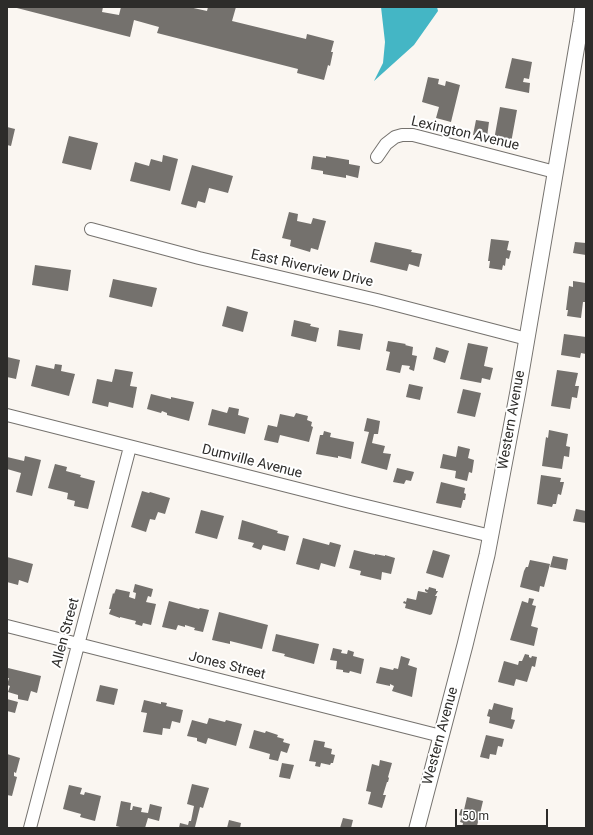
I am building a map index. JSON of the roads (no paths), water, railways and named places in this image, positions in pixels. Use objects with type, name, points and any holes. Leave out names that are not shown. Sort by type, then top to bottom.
[{"type":"street","name":"Western Avenue","points":[[417,828],[467,638],[491,536],[527,339],[583,7]]},
{"type":"street","name":"Lexington Avenue","points":[[377,157],[386,144],[395,137],[402,135],[413,135],[555,172]]},
{"type":"street","name":"East Riverview Drive","points":[[91,229],[199,258],[369,298],[527,339]]},
{"type":"street","name":"Dumville Avenue","points":[[7,415],[350,502],[491,536]]},
{"type":"street","name":"Allen Street","points":[[30,828],[130,447]]},
{"type":"street","name":"Jones Street","points":[[7,626],[441,736]]},
{"type":"water","points":[[381,7],[437,7],[438,11],[414,45],[374,81],[383,63],[385,42]]}]
